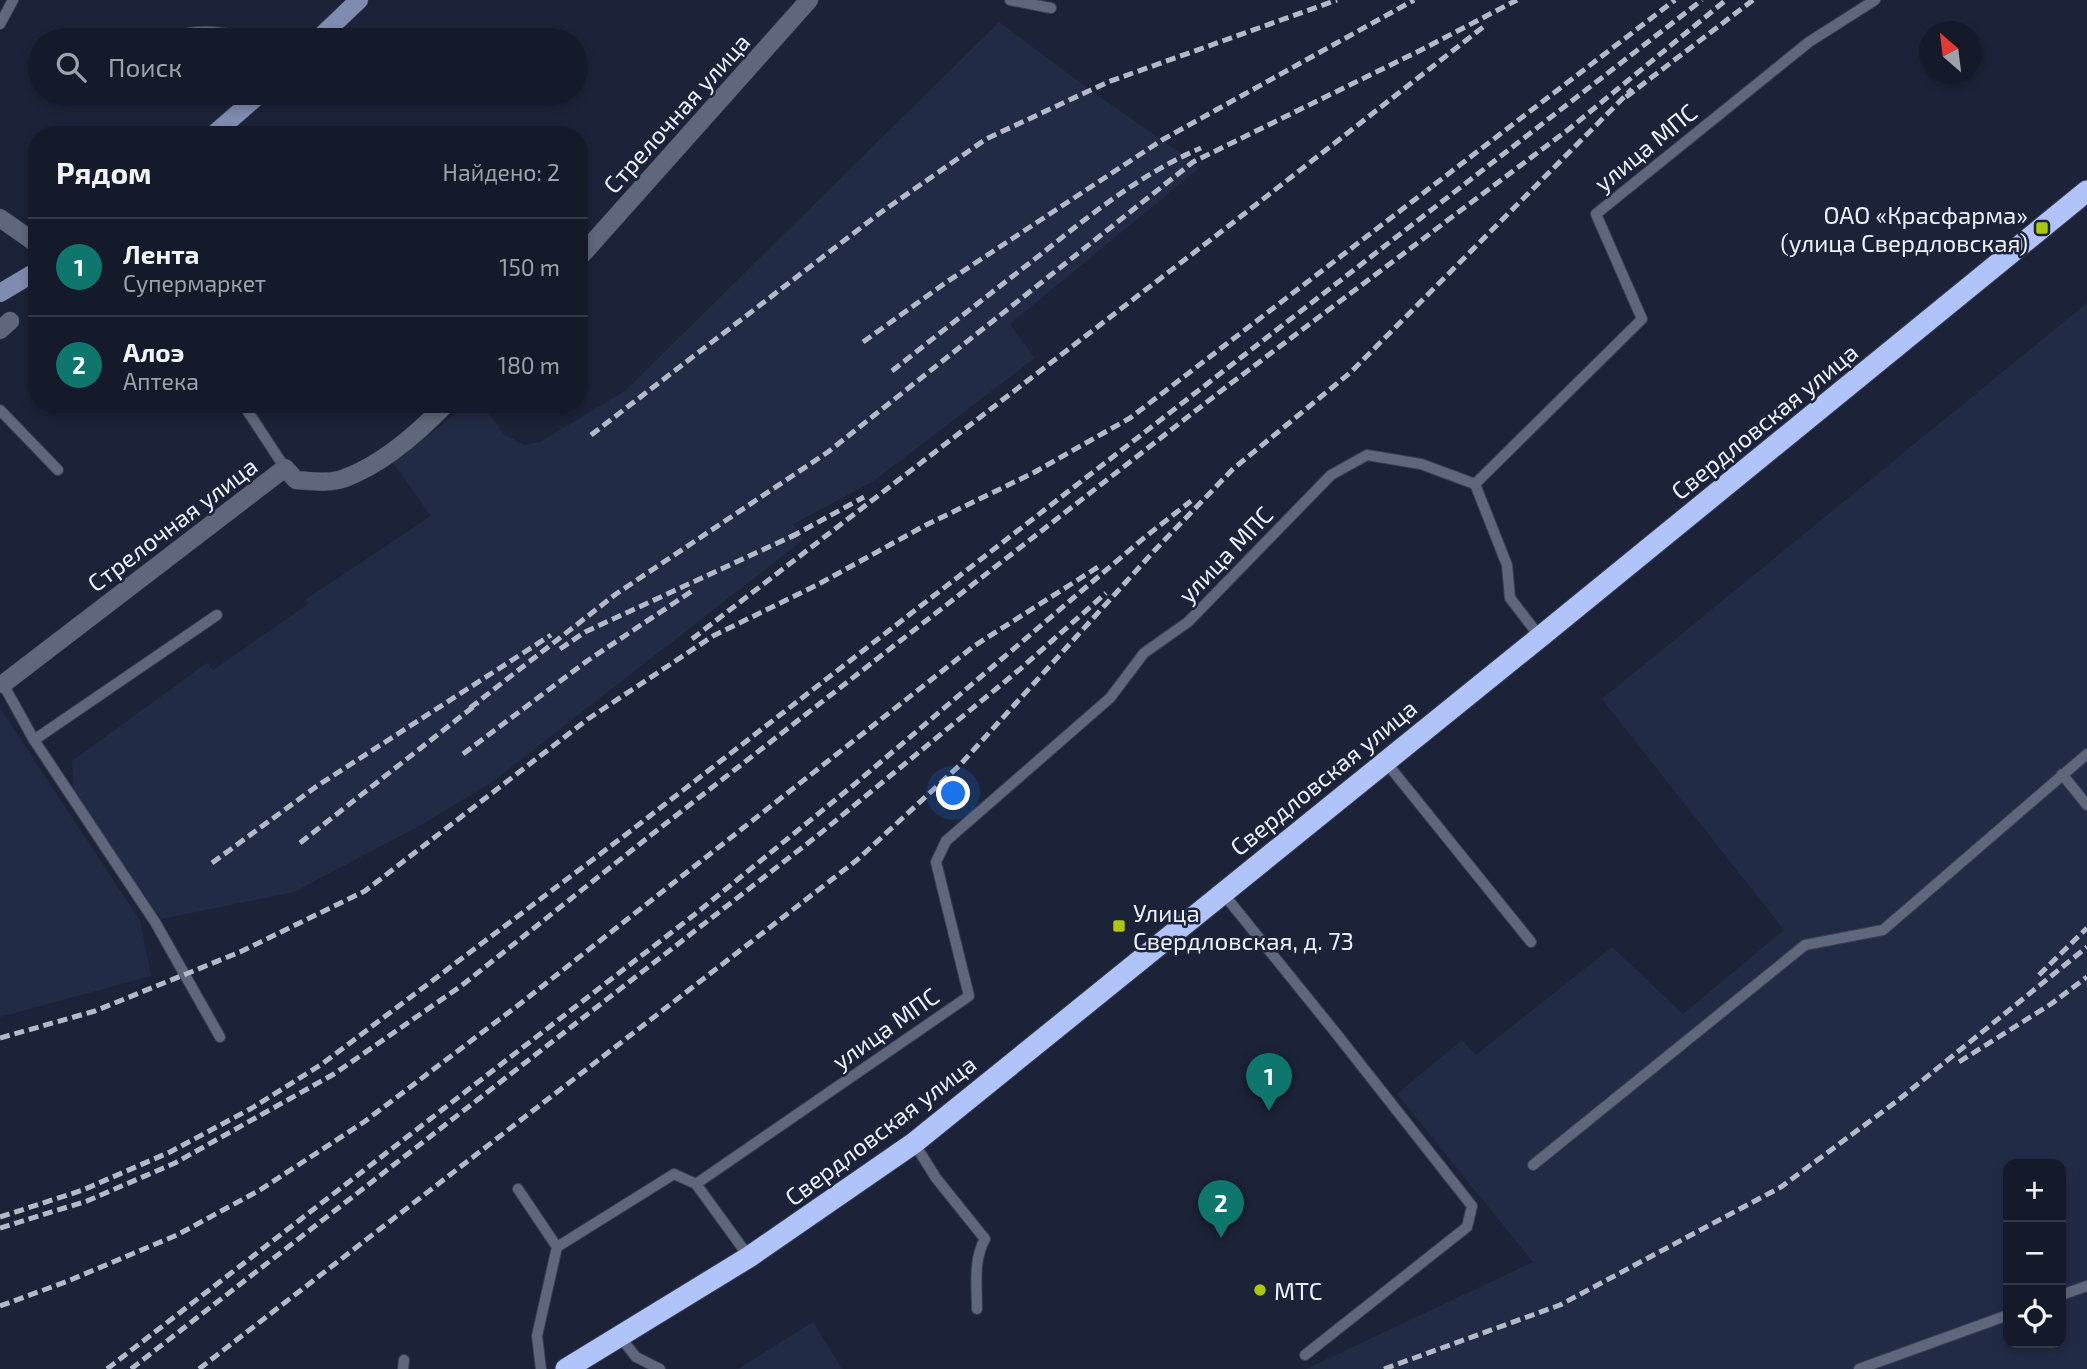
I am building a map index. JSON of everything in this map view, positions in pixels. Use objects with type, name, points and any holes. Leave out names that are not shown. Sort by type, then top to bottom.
[{"type":"highway","name":"Свердловская улица","points":[[566,1369],[749,1257],[914,1143],[2087,191]]},
{"type":"main road","points":[[330,28],[359,0]]},
{"type":"main road","points":[[223,126],[247,105]]},
{"type":"main road","points":[[0,293],[28,276]]},
{"type":"street","name":"Стрелочная улица","points":[[588,248],[809,0]]},
{"type":"street","points":[[0,218],[28,238]]},
{"type":"street","name":"Стрелочная улица","points":[[3,684],[285,468],[296,480],[343,479],[387,455],[437,413]]},
{"type":"lane","points":[[0,23],[13,0]]},
{"type":"lane","points":[[1010,0],[1051,8]]},
{"type":"lane","name":"улица МПС","points":[[696,1184],[969,996],[936,862],[946,841],[1110,698],[1144,653],[1188,622],[1331,475],[1367,455],[1421,464],[1475,484],[1642,319],[1596,214],[1809,42],[1875,0]]},
{"type":"lane","points":[[0,410],[58,470]]},
{"type":"lane","points":[[249,413],[285,468]]},
{"type":"lane","points":[[1475,484],[1507,565],[1510,598],[1540,637]]},
{"type":"lane","points":[[34,740],[217,615]]},
{"type":"lane","points":[[3,684],[34,740],[155,922],[220,1037]]},
{"type":"lane","points":[[1533,1165],[1805,945],[1883,930],[2087,754]]},
{"type":"lane","points":[[1385,761],[1531,942]]},
{"type":"lane","points":[[2062,775],[2087,805]]},
{"type":"lane","points":[[1222,892],[1472,1206],[1467,1227],[1305,1355]]},
{"type":"lane","points":[[914,1143],[936,1178],[985,1239],[979,1249],[977,1263],[977,1309]]},
{"type":"lane","points":[[541,1369],[537,1336],[558,1247],[674,1174],[696,1184],[749,1257]]},
{"type":"lane","points":[[519,1189],[558,1247]]},
{"type":"lane","points":[[2066,1293],[2087,1286]]},
{"type":"lane","points":[[1859,1369],[2003,1317]]},
{"type":"lane","points":[[620,1337],[636,1357],[660,1369]]},
{"type":"shaded area","points":[[999,22],[1193,162],[1198,169],[1010,324],[1035,358],[872,482],[793,524],[803,540],[492,782],[421,825],[294,892],[161,919],[74,791],[72,761],[207,663],[213,670],[308,604],[306,599],[431,516],[393,463],[457,413],[489,413],[504,434],[524,445],[540,442],[625,391]]},
{"type":"shaded area","points":[[2087,303],[2087,1369],[1306,1369],[1533,1262],[1397,1094],[1462,1040],[1476,1055],[1612,947],[1683,1014],[1784,930],[1602,699]]},
{"type":"shaded area","points":[[0,708],[140,921],[151,976],[0,1017]]},
{"type":"shaded area","points":[[813,1322],[842,1369],[738,1369]]},
{"type":"railway","points":[[591,435],[880,213],[986,139],[1108,82],[1337,0]]},
{"type":"railway","points":[[863,342],[948,281],[1162,140],[1414,0]]},
{"type":"railway","points":[[470,708],[616,594],[828,452],[1193,162],[1517,0]]},
{"type":"railway","points":[[0,1038],[95,1011],[240,952],[365,891],[588,719],[713,636],[817,585],[926,525],[1033,473],[1130,418],[1675,0]]},
{"type":"railway","points":[[0,1217],[83,1190],[170,1152],[252,1108],[322,1064],[624,836],[1702,0]]},
{"type":"railway","points":[[0,1228],[87,1201],[175,1163],[334,1074],[461,986],[1230,384],[1569,129],[1726,0]]},
{"type":"railway","points":[[1626,97],[1753,0]]},
{"type":"railway","points":[[692,639],[1487,24]]},
{"type":"railway","points":[[199,1369],[857,860],[959,766],[1155,550],[1233,469],[1351,372],[1632,89]]},
{"type":"railway","points":[[892,371],[1117,196],[1158,170],[1201,148]]},
{"type":"railway","points":[[791,537],[864,497]]},
{"type":"railway","points":[[107,1369],[694,915],[856,783],[1191,501]]},
{"type":"railway","points":[[560,649],[585,632],[799,533]]},
{"type":"railway","points":[[0,1306],[68,1281],[177,1235],[260,1190],[364,1122],[521,1003],[974,646],[1098,567]]},
{"type":"railway","points":[[463,754],[587,661],[692,591]]},
{"type":"railway","points":[[131,1369],[817,836],[1019,670],[1106,593]]},
{"type":"railway","points":[[212,863],[317,786],[551,635]]},
{"type":"railway","points":[[300,843],[478,703]]},
{"type":"railway","points":[[2039,975],[2087,928]]},
{"type":"railway","points":[[1384,1369],[1560,1305],[1781,1187],[1897,1101],[2087,947]]},
{"type":"railway","points":[[1959,1062],[2051,1004],[2087,977]]},
{"type":"place","name":"ОАО «Красфарма» (улица Свердловская)","points":[[2042,228]]},
{"type":"place","name":"Улица Свердловская, д. 73","points":[[1119,926]]},
{"type":"place","name":"Лента","points":[[1269,1111]]},
{"type":"place","name":"Алоэ","points":[[1221,1238]]},
{"type":"place","name":"МТС","points":[[1260,1290]]}]
